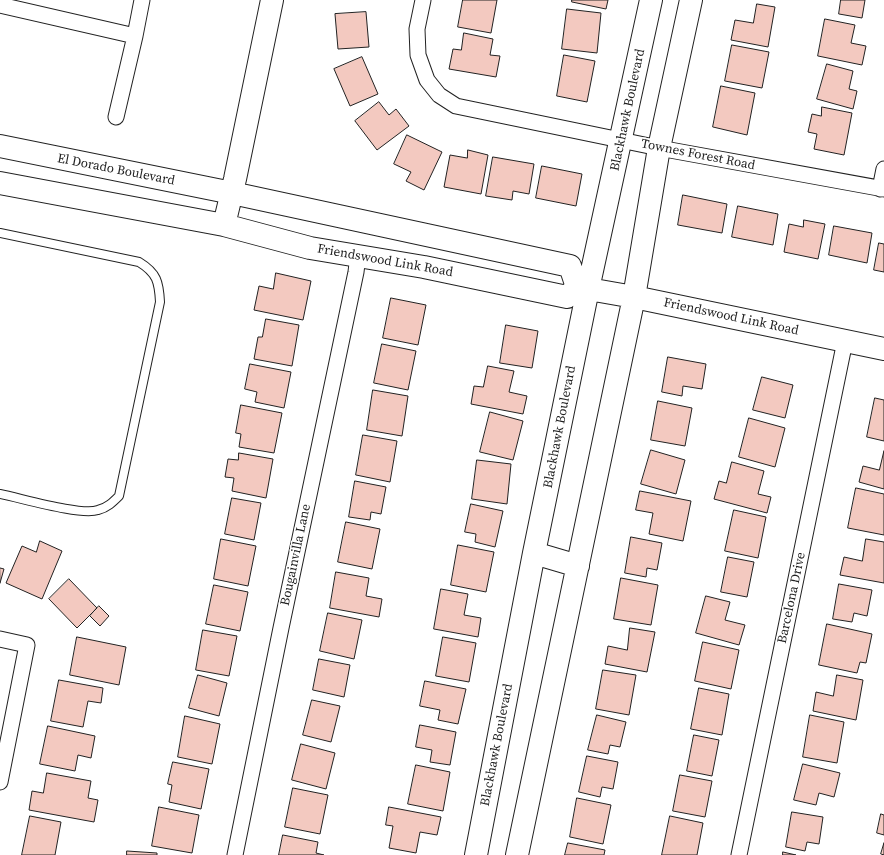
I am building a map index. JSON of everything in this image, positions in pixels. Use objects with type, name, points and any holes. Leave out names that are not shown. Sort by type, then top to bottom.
[{"type":"main road","points":[[0,183],[224,225],[272,0]]},
{"type":"main road","name":"Blackhawk Boulevard","points":[[476,855],[534,553],[582,288],[621,140],[651,0]]},
{"type":"main road","points":[[517,855],[634,296],[659,148],[690,0]]},
{"type":"main road","name":"El Dorado Boulevard","points":[[0,146],[232,193]]},
{"type":"main road","points":[[232,193],[570,266],[582,288]]},
{"type":"main road","name":"Friendswood Link Road","points":[[224,225],[310,248],[424,267],[566,297],[582,288],[634,296],[884,349]]},
{"type":"main road","points":[[534,553],[578,566]]},
{"type":"street","points":[[116,117],[142,0]]},
{"type":"street","name":"Townes Forest Road","points":[[423,0],[417,29],[418,55],[428,80],[439,95],[456,106],[659,148],[882,189]]},
{"type":"street","points":[[0,5],[135,36]]},
{"type":"street","points":[[882,189],[884,169]]},
{"type":"street","name":"Bougainvilla Lane","points":[[235,855],[356,272],[358,255]]},
{"type":"street","name":"Barcelona Drive","points":[[739,855],[845,341]]},
{"type":"street","points":[[0,639],[27,644],[0,782]]},
{"type":"lane","points":[[0,233],[139,262],[149,268],[156,278],[160,302],[119,496],[110,505],[97,511],[80,512],[0,494]]},
{"type":"building","points":[[463,0],[497,0],[491,33],[458,27]]},
{"type":"building","points":[[572,0],[608,0],[606,9],[572,2]]},
{"type":"building","points":[[841,0],[865,0],[862,18],[839,14]]},
{"type":"building","points":[[757,4],[775,7],[768,47],[731,40],[735,20],[753,23]]},
{"type":"building","points":[[567,9],[601,13],[597,53],[562,49]]},
{"type":"building","points":[[366,12],[369,47],[338,49],[335,14]]},
{"type":"building","points":[[825,19],[855,25],[851,43],[866,46],[862,65],[818,56]]},
{"type":"building","points":[[464,33],[493,39],[490,55],[500,56],[496,77],[449,69],[453,49],[461,50]]},
{"type":"building","points":[[732,45],[769,52],[762,88],[725,81]]},
{"type":"building","points":[[564,55],[595,61],[587,102],[557,96]]},
{"type":"building","points":[[362,57],[378,94],[350,106],[334,69]]},
{"type":"building","points":[[827,64],[853,71],[849,89],[857,91],[853,109],[817,99]]},
{"type":"building","points":[[721,86],[755,93],[747,135],[713,127]]},
{"type":"building","points":[[379,102],[389,115],[396,109],[409,126],[377,150],[355,121]]},
{"type":"building","points":[[822,107],[852,113],[844,155],[814,149],[817,134],[808,132],[812,114],[821,116]]},
{"type":"building","points":[[407,135],[442,152],[424,190],[406,181],[411,172],[394,164]]},
{"type":"building","points":[[468,150],[488,155],[481,194],[444,187],[450,155],[467,158]]},
{"type":"building","points":[[493,157],[534,164],[529,194],[513,191],[512,200],[486,196]]},
{"type":"building","points":[[542,166],[582,174],[576,206],[536,198]]},
{"type":"building","points":[[683,195],[727,204],[722,233],[678,225]]},
{"type":"building","points":[[738,206],[778,214],[773,245],[732,237]]},
{"type":"building","points":[[804,220],[825,224],[818,259],[784,252],[789,224],[803,227]]},
{"type":"building","points":[[834,226],[872,233],[867,263],[829,255]]},
{"type":"building","points":[[879,243],[884,244],[884,272],[874,270]]},
{"type":"building","points":[[276,273],[311,281],[303,320],[254,310],[259,286],[273,289]]},
{"type":"building","points":[[391,298],[426,305],[418,345],[383,338]]},
{"type":"building","points":[[266,319],[299,325],[292,366],[254,359],[258,337],[262,337]]},
{"type":"building","points":[[506,325],[538,331],[532,368],[500,363]]},
{"type":"building","points":[[382,344],[416,351],[408,390],[374,383]]},
{"type":"building","points":[[668,357],[706,364],[702,389],[683,386],[682,396],[662,392]]},
{"type":"building","points":[[250,364],[291,372],[284,408],[255,402],[257,392],[245,389]]},
{"type":"building","points":[[488,366],[514,371],[509,392],[527,396],[523,414],[471,404],[474,386],[483,387]]},
{"type":"building","points":[[762,377],[793,385],[785,418],[753,410]]},
{"type":"building","points":[[373,390],[408,396],[402,436],[367,430]]},
{"type":"building","points":[[875,398],[884,400],[884,441],[867,437]]},
{"type":"building","points":[[658,401],[692,408],[685,446],[651,440]]},
{"type":"building","points":[[241,405],[282,413],[274,453],[239,447],[241,434],[236,433]]},
{"type":"building","points":[[490,412],[523,421],[513,460],[480,452]]},
{"type":"building","points":[[749,418],[785,428],[775,467],[739,457]]},
{"type":"building","points":[[363,435],[397,441],[390,482],[356,475]]},
{"type":"building","points":[[651,450],[685,460],[676,494],[641,484]]},
{"type":"building","points":[[884,451],[884,489],[859,482],[863,466],[879,470]]},
{"type":"building","points":[[239,453],[273,459],[266,498],[232,491],[234,478],[225,477],[228,459],[238,460]]},
{"type":"building","points":[[477,460],[511,464],[507,504],[472,499]]},
{"type":"building","points":[[732,462],[764,471],[758,494],[771,497],[767,513],[714,499],[719,481],[726,483]]},
{"type":"building","points":[[355,481],[386,487],[381,514],[371,512],[370,520],[349,517]]},
{"type":"building","points":[[856,488],[884,494],[884,535],[848,528]]},
{"type":"building","points":[[640,491],[691,501],[683,541],[649,534],[653,513],[636,510]]},
{"type":"building","points":[[232,498],[261,503],[254,540],[225,534]]},
{"type":"building","points":[[471,504],[503,511],[495,547],[475,542],[476,534],[465,532]]},
{"type":"building","points":[[734,510],[766,517],[758,558],[725,551]]},
{"type":"building","points":[[346,522],[380,529],[372,569],[338,562]]},
{"type":"building","points":[[631,537],[662,543],[657,570],[647,568],[646,577],[625,573]]},
{"type":"building","points":[[221,539],[256,546],[248,586],[214,579]]},
{"type":"building","points":[[866,539],[884,542],[884,583],[840,575],[844,557],[862,561]]},
{"type":"building","points":[[40,541],[62,551],[42,599],[6,583],[22,546],[36,552]]},
{"type":"building","points":[[458,545],[494,552],[486,592],[451,585]]},
{"type":"building","points":[[728,557],[754,562],[747,597],[721,592]]},
{"type":"building","points":[[0,568],[4,569],[0,583]]},
{"type":"building","points":[[336,572],[369,578],[366,596],[382,599],[379,617],[330,608]]},
{"type":"building","points":[[621,578],[658,585],[651,625],[614,619]]},
{"type":"building","points":[[69,579],[97,608],[77,628],[49,599]]},
{"type":"building","points":[[839,584],[872,590],[867,616],[854,613],[852,622],[833,619]]},
{"type":"building","points":[[214,585],[248,592],[240,631],[206,624]]},
{"type":"building","points":[[441,589],[468,594],[464,615],[481,618],[478,637],[434,629]]},
{"type":"building","points":[[706,596],[730,602],[725,620],[745,625],[739,645],[696,633]]},
{"type":"building","points":[[99,606],[109,616],[100,626],[90,616]]},
{"type":"building","points":[[328,613],[362,620],[354,659],[320,651]]},
{"type":"building","points":[[827,624],[872,634],[866,663],[860,662],[857,673],[819,665]]},
{"type":"building","points":[[630,628],[655,632],[647,672],[605,664],[608,646],[627,650]]},
{"type":"building","points":[[203,630],[237,636],[229,676],[196,670]]},
{"type":"building","points":[[77,637],[126,647],[119,685],[70,675]]},
{"type":"building","points":[[443,637],[476,643],[469,682],[436,676]]},
{"type":"building","points":[[703,642],[739,650],[731,689],[695,681]]},
{"type":"building","points":[[319,659],[350,665],[344,697],[313,690]]},
{"type":"building","points":[[603,670],[636,675],[629,715],[596,709]]},
{"type":"building","points":[[198,675],[227,683],[219,716],[189,708]]},
{"type":"building","points":[[837,675],[863,680],[856,720],[813,711],[816,692],[833,696]]},
{"type":"building","points":[[59,680],[103,688],[101,703],[88,701],[83,727],[51,721]]},
{"type":"building","points":[[425,681],[466,689],[458,724],[438,720],[440,710],[420,706]]},
{"type":"building","points":[[699,688],[729,694],[722,735],[691,729]]},
{"type":"building","points":[[312,700],[340,706],[331,742],[303,735]]},
{"type":"building","points":[[597,715],[626,722],[620,747],[610,745],[608,754],[588,750]]},
{"type":"building","points":[[810,715],[844,722],[837,763],[803,757]]},
{"type":"building","points":[[185,716],[220,724],[212,764],[178,757]]},
{"type":"building","points":[[420,725],[456,732],[450,765],[430,762],[432,750],[416,747]]},
{"type":"building","points":[[48,726],[95,736],[91,758],[78,755],[75,771],[40,764]]},
{"type":"building","points":[[694,735],[719,740],[712,776],[687,771]]},
{"type":"building","points":[[301,744],[335,753],[326,789],[292,780]]},
{"type":"building","points":[[587,756],[618,762],[613,789],[602,787],[600,797],[579,792]]},
{"type":"building","points":[[173,762],[209,769],[201,809],[169,802],[172,785],[168,784]]},
{"type":"building","points":[[803,764],[840,773],[834,797],[819,793],[816,805],[794,800]]},
{"type":"building","points":[[416,765],[450,772],[443,811],[408,804]]},
{"type":"building","points":[[47,773],[91,781],[88,798],[98,800],[94,822],[29,810],[32,791],[43,793]]},
{"type":"building","points":[[680,775],[712,781],[705,817],[673,811]]},
{"type":"building","points":[[293,788],[328,795],[320,834],[285,827]]},
{"type":"building","points":[[577,798],[611,805],[603,844],[570,837]]},
{"type":"building","points":[[159,807],[199,815],[192,853],[152,846]]},
{"type":"building","points":[[389,807],[441,817],[437,835],[420,832],[416,853],[389,848],[393,826],[386,825]]},
{"type":"building","points":[[792,812],[823,817],[819,844],[807,842],[805,851],[786,847]]},
{"type":"building","points":[[881,814],[884,815],[884,835],[877,833]]},
{"type":"building","points":[[30,816],[61,822],[55,855],[22,855]]},
{"type":"building","points":[[670,816],[703,823],[697,855],[662,855]]},
{"type":"building","points":[[283,835],[318,842],[316,853],[324,855],[279,855]]},
{"type":"building","points":[[568,843],[605,850],[604,855],[565,855]]},
{"type":"building","points":[[884,843],[884,855],[881,854]]},
{"type":"building","points":[[127,851],[157,853],[157,855],[127,855]]},
{"type":"building","points":[[783,852],[796,855],[783,855]]}]
